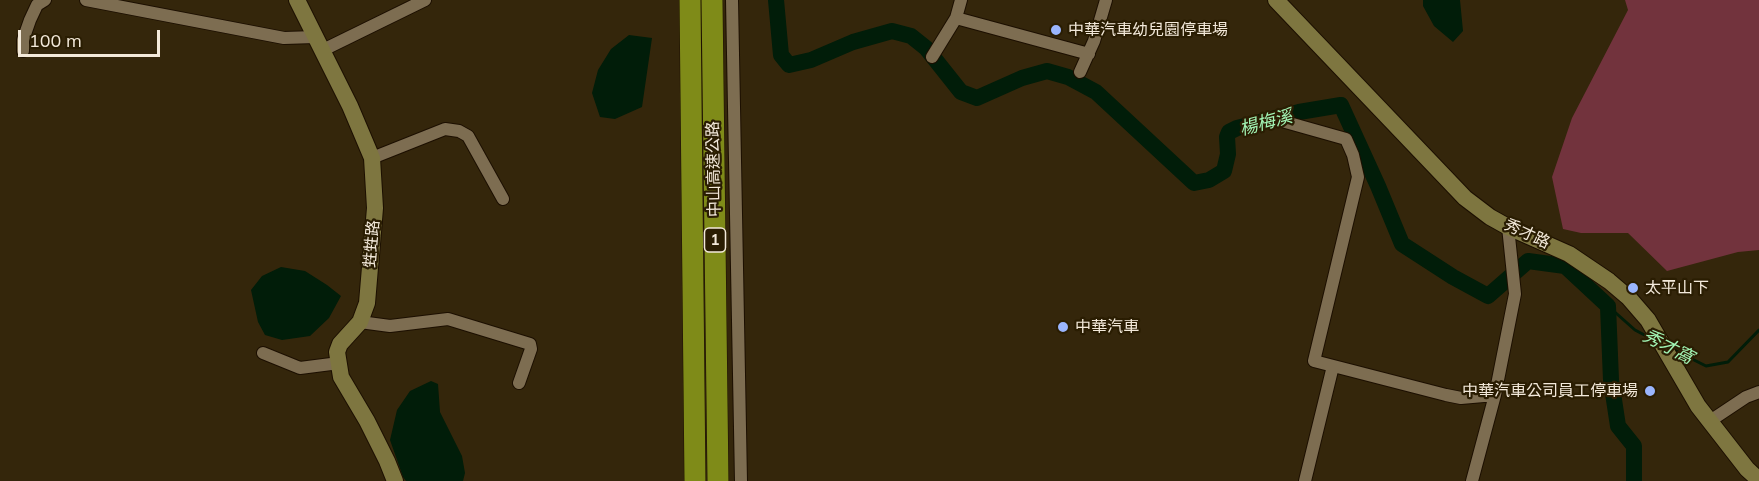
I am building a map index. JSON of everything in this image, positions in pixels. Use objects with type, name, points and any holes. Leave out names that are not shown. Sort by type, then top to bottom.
[{"type":"highway","name":"中山高速公路","points":[[690,0],[695,481]]},
{"type":"highway","name":"中山高速公路","points":[[712,0],[717,481]]},
{"type":"main road","name":"甡甡路","points":[[297,0],[350,106],[372,158],[375,208],[367,303],[360,322],[340,344],[337,352],[339,363]]},
{"type":"main road","name":"秀才路","points":[[1276,0],[1465,198],[1508,227],[1569,254],[1609,280],[1629,298],[1647,320],[1698,406],[1747,469],[1759,480]]},
{"type":"main road","points":[[339,363],[341,378],[367,421],[395,481]]},
{"type":"street","points":[[23,51],[23,40],[30,20],[37,5],[45,0]]},
{"type":"street","points":[[86,0],[319,44],[425,0]]},
{"type":"street","points":[[732,0],[741,481]]},
{"type":"street","points":[[932,57],[956,18],[961,0]]},
{"type":"street","points":[[1080,72],[1089,54],[1106,0]]},
{"type":"street","points":[[956,18],[1089,54]]},
{"type":"street","points":[[1282,121],[1346,139],[1353,155],[1358,177],[1314,361],[1461,398],[1495,395]]},
{"type":"street","points":[[372,158],[445,129],[459,130],[468,136],[503,199]]},
{"type":"street","points":[[1472,481],[1495,395],[1515,294],[1508,227]]},
{"type":"street","points":[[360,322],[390,326],[448,319],[530,344],[531,349],[519,383]]},
{"type":"street","points":[[263,353],[300,368],[339,363]]},
{"type":"street","points":[[1305,481],[1333,366]]},
{"type":"street","points":[[1710,421],[1746,397],[1759,392]]},
{"type":"shaded area","points":[[1423,0],[1460,0],[1463,31],[1453,42],[1434,26],[1423,6]]},
{"type":"shaded area","points":[[1625,0],[1759,0],[1759,250],[1738,252],[1667,271],[1628,233],[1581,233],[1563,229],[1552,177],[1572,118],[1628,10]]},
{"type":"shaded area","points":[[629,35],[652,38],[642,107],[615,119],[600,117],[592,93],[598,70],[611,49]]},
{"type":"shaded area","points":[[281,267],[305,271],[341,296],[329,318],[310,336],[282,340],[265,335],[258,322],[251,290],[262,276]]},
{"type":"shaded area","points":[[431,381],[438,384],[440,412],[462,456],[465,473],[463,481],[406,481],[390,440],[397,410],[410,391]]},
{"type":"waterway","name":"楊梅溪","points":[[776,0],[781,55],[789,65],[811,60],[853,42],[892,31],[911,36],[926,48],[961,92],[977,98],[1022,78],[1047,71],[1068,77],[1096,92],[1194,183],[1209,180],[1224,171],[1228,154],[1229,132],[1299,112],[1341,105],[1402,244],[1453,277],[1488,296],[1528,261],[1565,266],[1608,306],[1611,380],[1618,426],[1634,446],[1634,481]]},
{"type":"waterway","name":"秀才窩","points":[[1608,306],[1635,330],[1652,339]]},
{"type":"waterway","name":"秀才窩","points":[[1674,350],[1706,366],[1728,362],[1759,330]]},
{"type":"place","name":"中華汽車幼兒園停車場","points":[[1056,30]]},
{"type":"place","name":"太平山下","points":[[1633,288]]},
{"type":"place","name":"中華汽車","points":[[1063,327]]},
{"type":"place","name":"中華汽車公司員工停車場","points":[[1650,391]]}]
